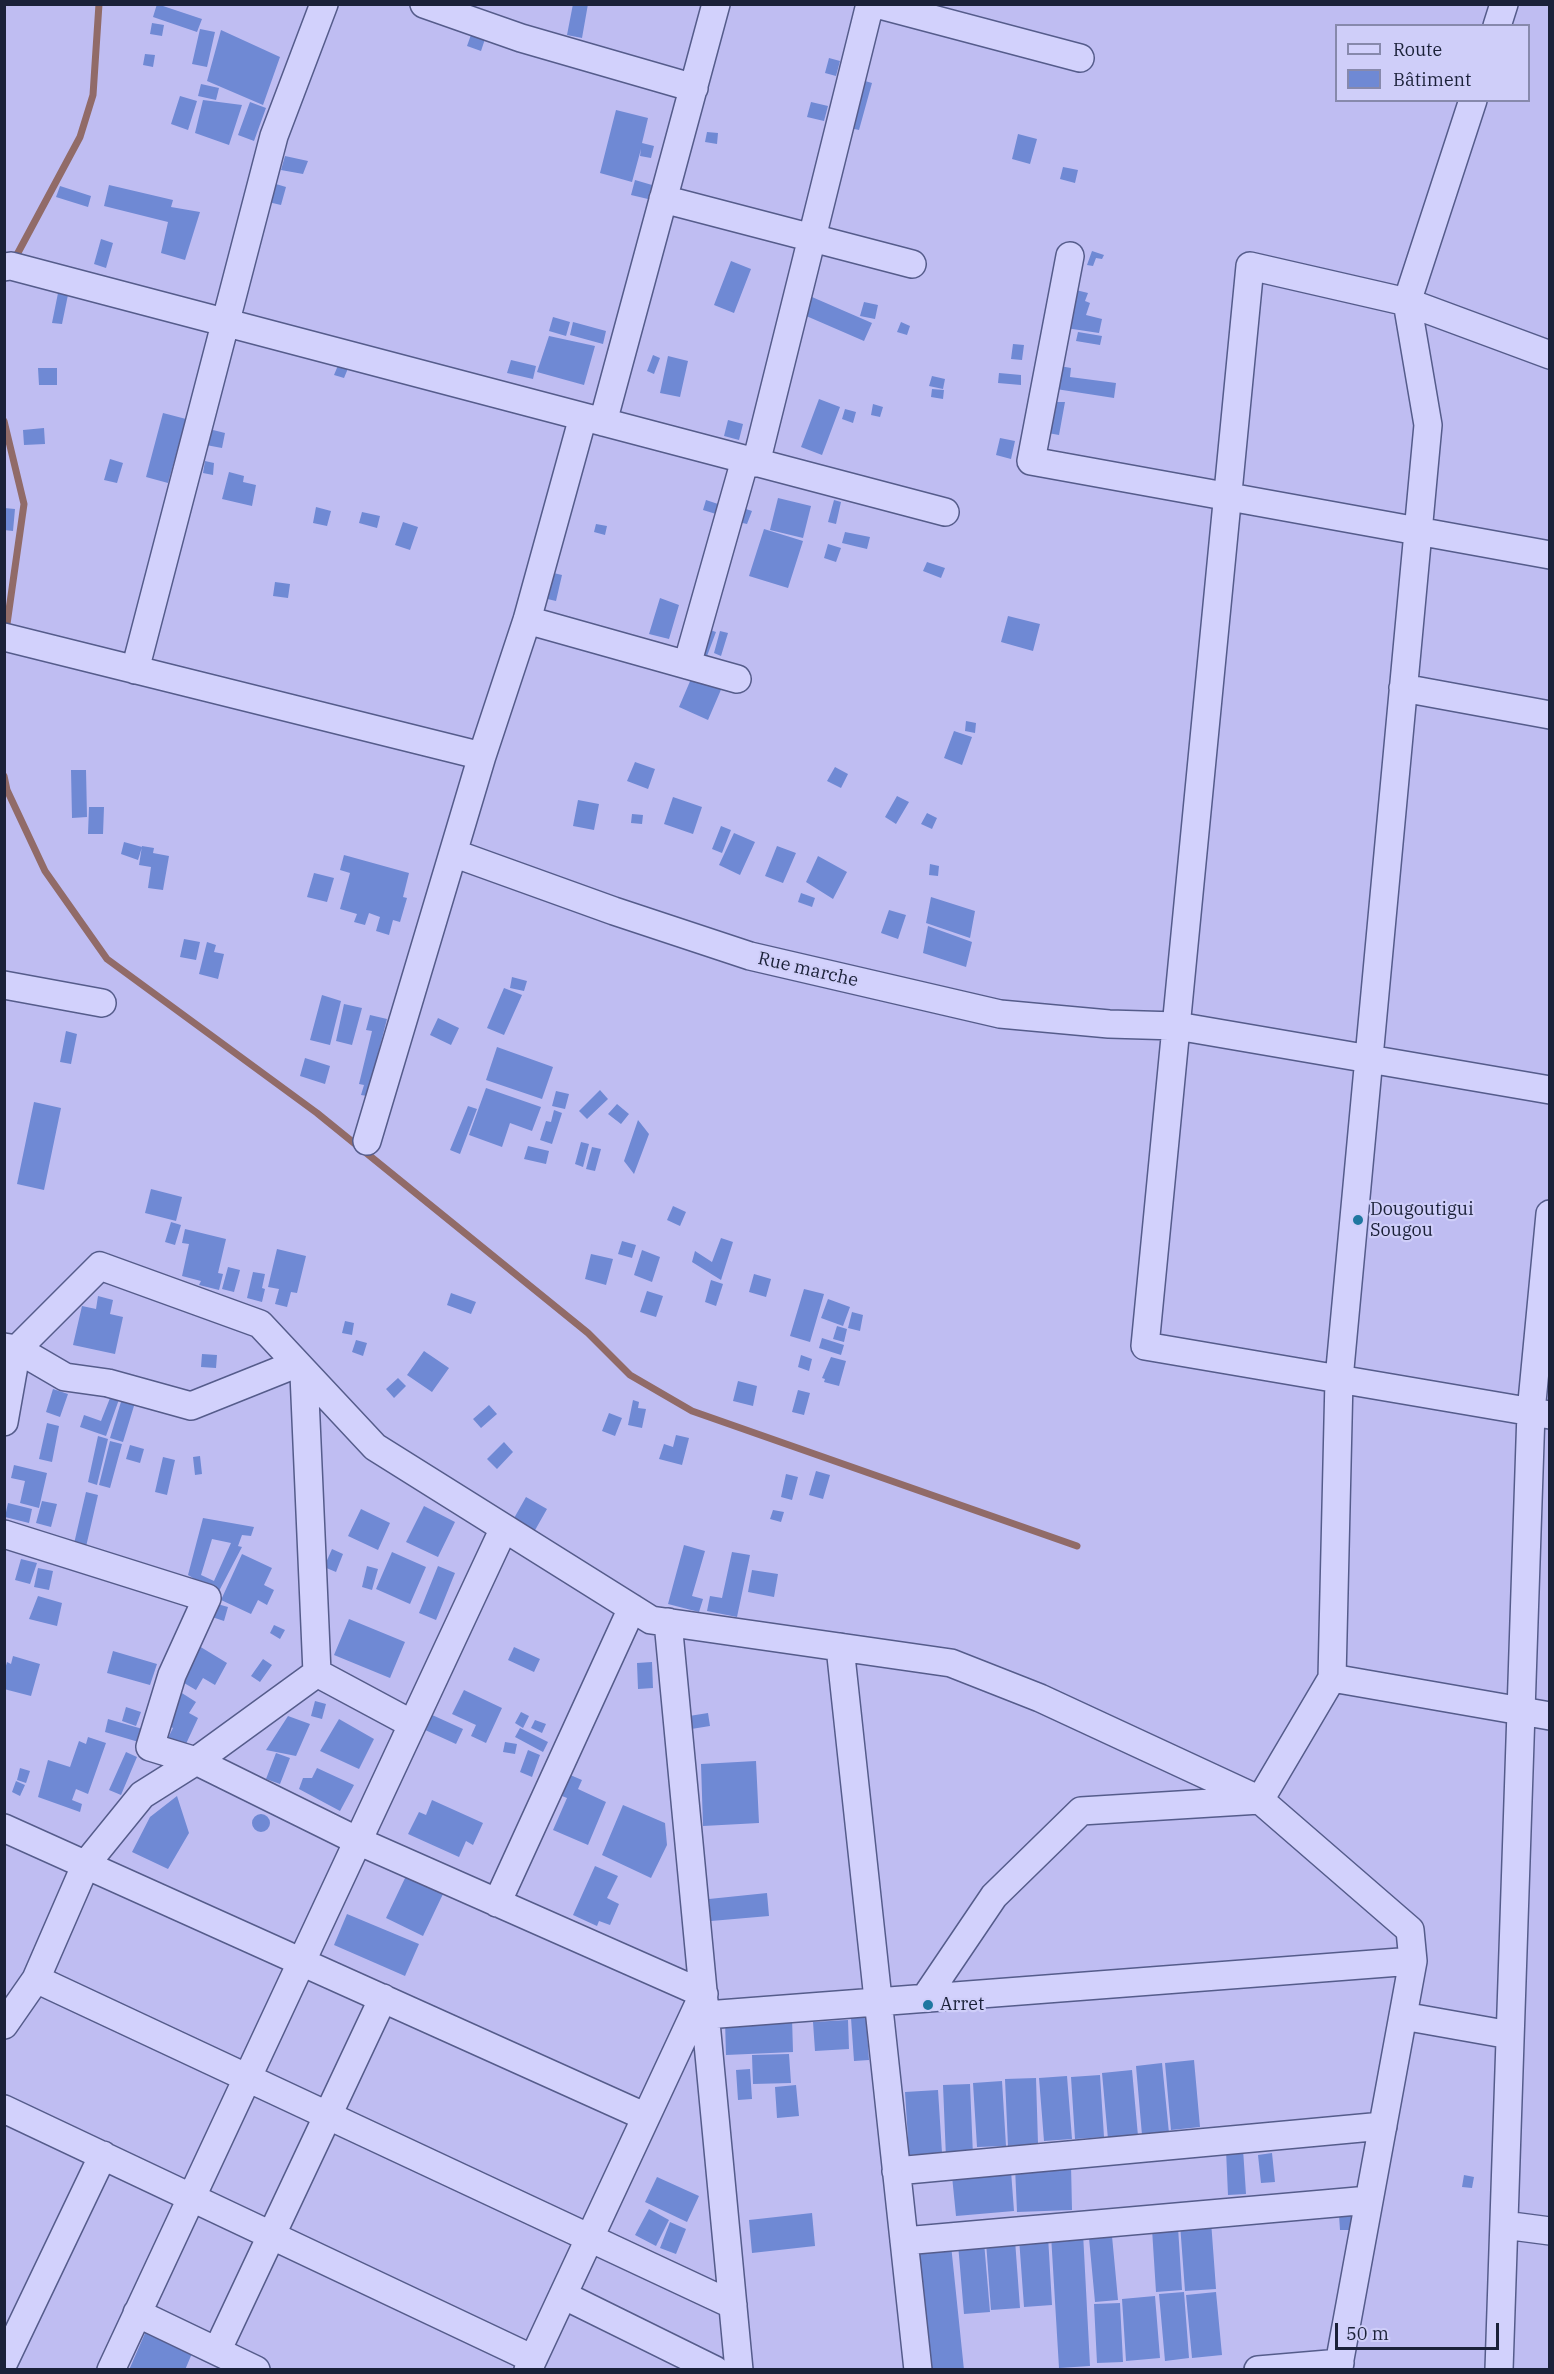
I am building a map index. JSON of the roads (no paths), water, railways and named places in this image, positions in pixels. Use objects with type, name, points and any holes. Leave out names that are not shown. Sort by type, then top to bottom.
[{"type":"street","points":[[135,670],[274,136],[324,4]]},
{"type":"street","points":[[424,4],[521,38],[694,88]]},
{"type":"street","points":[[367,1141],[482,756],[663,199],[716,4]]},
{"type":"street","points":[[687,665],[750,461],[812,238],[870,4]]},
{"type":"street","points":[[1498,24],[1504,4]]},
{"type":"street","points":[[876,5],[1080,58]]},
{"type":"street","points":[[1260,1800],[1332,1678],[1339,1379],[1428,424],[1407,302],[1472,102]]},
{"type":"street","points":[[663,199],[912,264]]},
{"type":"street","points":[[1070,255],[1031,461],[1550,555]]},
{"type":"street","points":[[4,267],[11,266],[945,512]]},
{"type":"street","points":[[1540,1413],[1145,1346],[1250,266],[1407,302],[1550,355]]},
{"type":"street","points":[[527,620],[737,679]]},
{"type":"street","points":[[4,638],[482,756]]},
{"type":"street","points":[[1403,688],[1550,715]]},
{"type":"street","name":"Rue marche","points":[[453,853],[626,915],[750,956],[1000,1014],[1109,1024],[1177,1026],[1550,1090]]},
{"type":"street","points":[[4,985],[102,1003]]},
{"type":"street","points":[[1499,2370],[1521,1711],[1550,1214]]},
{"type":"street","points":[[4,1422],[11,1348],[100,1266],[260,1324],[375,1447],[651,1620],[951,1663],[1040,1698],[1260,1800],[1410,1930],[1413,1961],[1339,2366],[1258,2370]]},
{"type":"street","points":[[11,1348],[65,1377],[108,1383],[191,1406],[300,1369]]},
{"type":"street","points":[[300,1369],[317,1673]]},
{"type":"street","points":[[111,2370],[504,1528]]},
{"type":"street","points":[[4,1534],[207,1598],[172,1675],[150,1747],[196,1761],[358,1841],[497,1902],[705,2005],[879,2002],[1413,1961]]},
{"type":"street","points":[[497,1902],[632,1608]]},
{"type":"street","points":[[668,1622],[739,2370]]},
{"type":"street","points":[[840,1647],[918,2370]]},
{"type":"street","points":[[317,1673],[412,1724]]},
{"type":"street","points":[[4,2025],[86,1864],[142,1795],[196,1761],[317,1673]]},
{"type":"street","points":[[1332,1678],[1550,1716]]},
{"type":"street","points":[[925,1998],[994,1896],[1081,1811],[1260,1800]]},
{"type":"street","points":[[4,1828],[646,2117]]},
{"type":"street","points":[[22,1988],[247,2078],[733,2305]]},
{"type":"street","points":[[217,2351],[383,1998]]},
{"type":"street","points":[[4,2109],[272,2235],[531,2364],[646,2117],[705,2005]]},
{"type":"street","points":[[1403,2016],[1510,2036]]},
{"type":"street","points":[[897,2171],[1383,2126]]},
{"type":"street","points":[[4,2362],[103,2155]]},
{"type":"street","points":[[904,2241],[1369,2200]]},
{"type":"street","points":[[1504,2224],[1550,2231]]},
{"type":"street","points":[[563,2295],[715,2370]]},
{"type":"street","points":[[137,2313],[256,2370]]},
{"type":"waterway","points":[[13,262],[80,137],[93,95],[99,4]]},
{"type":"waterway","points":[[4,421],[24,504],[6,631]]},
{"type":"waterway","points":[[4,776],[7,790],[45,871],[107,959],[317,1113],[588,1333],[630,1375],[692,1411],[1077,1546]]},
{"type":"place","name":"Dougoutigui Sougou","points":[[1358,1220]]},
{"type":"place","name":"Arret","points":[[928,2005]]}]
